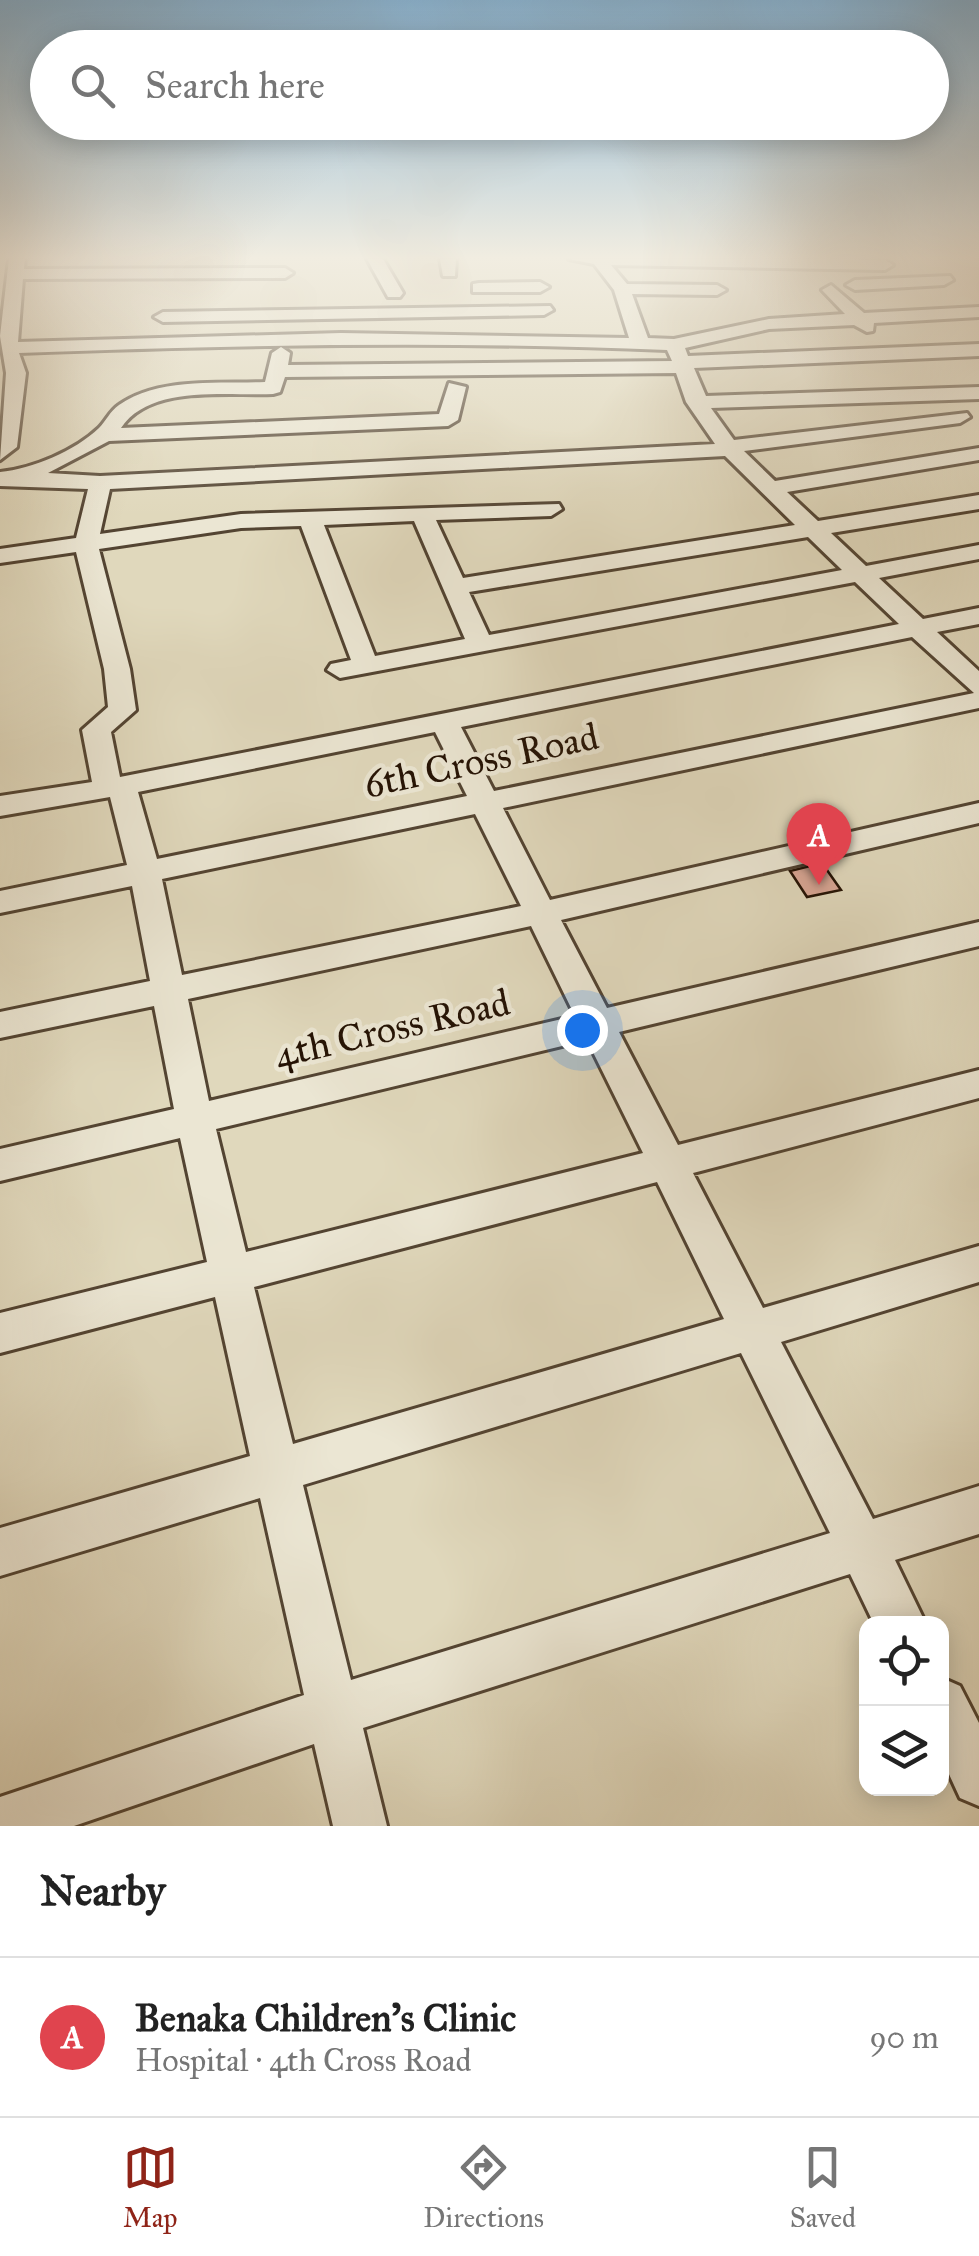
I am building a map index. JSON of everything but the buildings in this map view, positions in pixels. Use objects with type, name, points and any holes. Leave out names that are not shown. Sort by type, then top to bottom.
[{"type":"street","points":[[0,454],[8,374],[6,344]]},
{"type":"street","points":[[105,435],[117,417],[136,405],[166,396],[273,388],[291,344]]},
{"type":"street","points":[[643,344],[681,358]]},
{"type":"street","points":[[681,358],[691,344]]},
{"type":"street","points":[[885,344],[979,434]]},
{"type":"street","points":[[278,371],[979,350]]},
{"type":"street","points":[[681,358],[696,402],[731,448],[811,531],[979,686]]},
{"type":"street","points":[[11,479],[105,435],[448,420],[456,387]]},
{"type":"street","points":[[696,402],[979,393]]},
{"type":"street","points":[[11,479],[100,482],[731,448],[960,416]]},
{"type":"street","points":[[772,488],[979,454]]},
{"type":"street","points":[[100,482],[86,544],[117,668],[122,710],[96,730],[145,872],[194,1118],[360,1826]]},
{"type":"street","points":[[454,587],[979,502]]},
{"type":"street","points":[[0,556],[241,521],[551,509]]},
{"type":"street","points":[[421,512],[480,644]]},
{"type":"street","points":[[310,518],[366,665]]},
{"type":"street","points":[[340,670],[861,577],[979,552]]},
{"type":"street","points":[[0,806],[115,787],[979,616]]},
{"type":"street","name":"6th Cross Road","points":[[0,902],[979,700]]},
{"type":"street","points":[[444,722],[754,1327],[897,1616]]},
{"type":"street","points":[[0,1026],[166,988],[541,913],[979,813]]},
{"type":"street","name":"4th Cross Road","points":[[0,1165],[979,934]]},
{"type":"street","points":[[0,1333],[979,1084]]},
{"type":"street","points":[[0,1552],[277,1474],[754,1327],[979,1264]]},
{"type":"street","points":[[0,1824],[332,1712],[979,1510]]},
{"type":"street","points":[[943,1706],[979,1779]]},
{"type":"place","name":"Benaka Children's Clinic","points":[[819,885]]}]
